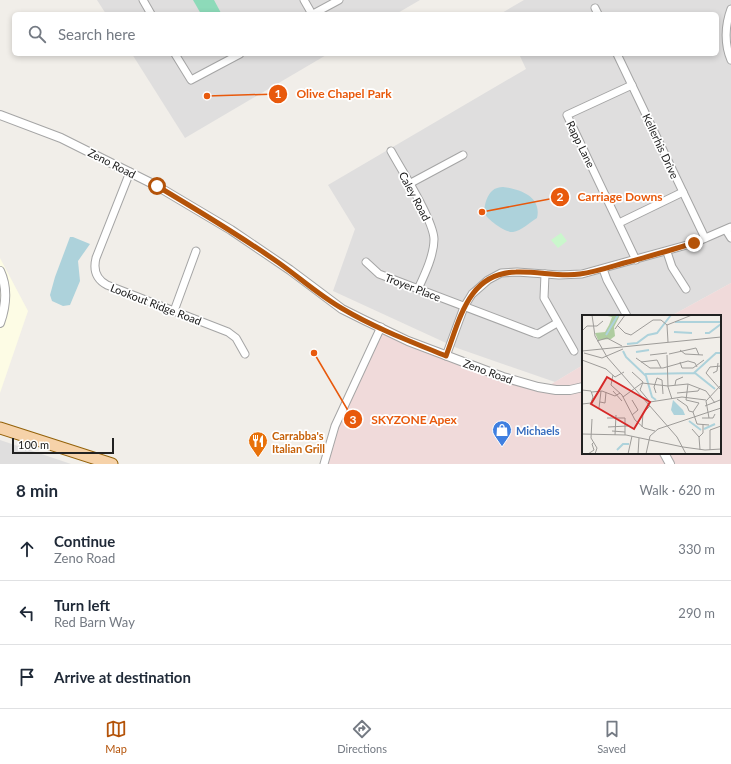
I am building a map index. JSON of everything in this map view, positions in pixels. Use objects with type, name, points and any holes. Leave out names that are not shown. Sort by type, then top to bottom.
[{"type":"main road","points":[[0,428],[112,464]]},
{"type":"street","points":[[143,0],[150,12]]},
{"type":"street","points":[[304,0],[311,12]]},
{"type":"street","points":[[316,12],[339,0]]},
{"type":"street","points":[[731,9],[726,40],[731,60]]},
{"type":"street","points":[[176,56],[191,80],[236,56]]},
{"type":"street","name":"Kellerhis Drive","points":[[618,56],[706,238]]},
{"type":"street","name":"Rapp Lane","points":[[632,84],[567,115],[620,223],[636,260]]},
{"type":"street","name":"Zeno Road","points":[[0,115],[49,132],[164,190],[231,230],[290,270],[342,309],[408,341],[503,378],[538,387],[562,390],[582,387]]},
{"type":"street","name":"Caley Road","points":[[391,151],[429,221],[433,233],[434,240],[432,255],[418,289]]},
{"type":"street","points":[[409,184],[463,155]]},
{"type":"street","name":"Lookout Ridge Road","points":[[130,172],[96,258],[95,272],[100,280],[107,285],[228,332],[236,338],[245,354]]},
{"type":"street","points":[[620,223],[683,192]]},
{"type":"street","points":[[446,356],[464,307],[472,294],[480,285],[501,273],[517,272],[572,275],[603,269],[666,252],[729,228],[731,238]]},
{"type":"street","points":[[174,311],[196,251]]},
{"type":"street","points":[[666,252],[672,267],[686,289]]},
{"type":"street","name":"Troyer Place","points":[[366,262],[379,274],[534,333],[538,334],[557,323]]},
{"type":"street","points":[[603,269],[607,280],[626,315]]},
{"type":"street","points":[[0,271],[6,297],[0,323]]},
{"type":"street","points":[[544,274],[544,298],[574,351]]},
{"type":"street","points":[[324,464],[335,426],[381,328]]},
{"type":"street","points":[[665,454],[670,464]]},
{"type":"shaded area","points":[[97,0],[420,0],[399,12],[105,12]]},
{"type":"shaded area","points":[[524,0],[731,0],[731,283],[673,315],[582,315],[582,366],[555,382],[457,348],[333,291],[355,229],[328,185],[526,69],[520,56],[719,56],[719,12],[503,12]]},
{"type":"shaded area","points":[[133,56],[325,56],[185,138]]},
{"type":"shaded area","points":[[0,258],[28,311],[0,393]]},
{"type":"shaded area","points":[[731,283],[731,464],[324,464],[335,426],[381,327],[408,341],[545,388],[582,366],[582,454],[721,454],[721,315],[673,315]]},
{"type":"shaded area","points":[[0,440],[71,464],[0,464]]},
{"type":"green space","points":[[193,0],[214,0],[220,12],[200,12]]},
{"type":"green space","points":[[561,233],[567,241],[558,248],[551,240]]},
{"type":"water","points":[[503,187],[517,190],[529,195],[533,199],[538,211],[537,218],[513,232],[498,226],[485,214],[485,205],[490,193],[496,188]]},
{"type":"water","points":[[70,237],[90,244],[78,261],[80,281],[70,305],[63,306],[52,301],[50,295]]},
{"type":"place","name":"Olive Chapel Park","points":[[207,96]]},
{"type":"place","name":"Carriage Downs","points":[[482,212]]},
{"type":"place","name":"SKYZONE Apex","points":[[314,353]]},
{"type":"place","name":"Michaels","points":[[502,447]]},
{"type":"place","name":"Carrabba's Italian Grill","points":[[258,458]]},
{"type":"route","points":[[157,186],[231,230],[290,270],[342,309],[408,341],[446,356],[464,307],[472,294],[480,285],[501,273],[517,272],[559,275],[582,274],[666,252],[694,243]]}]
